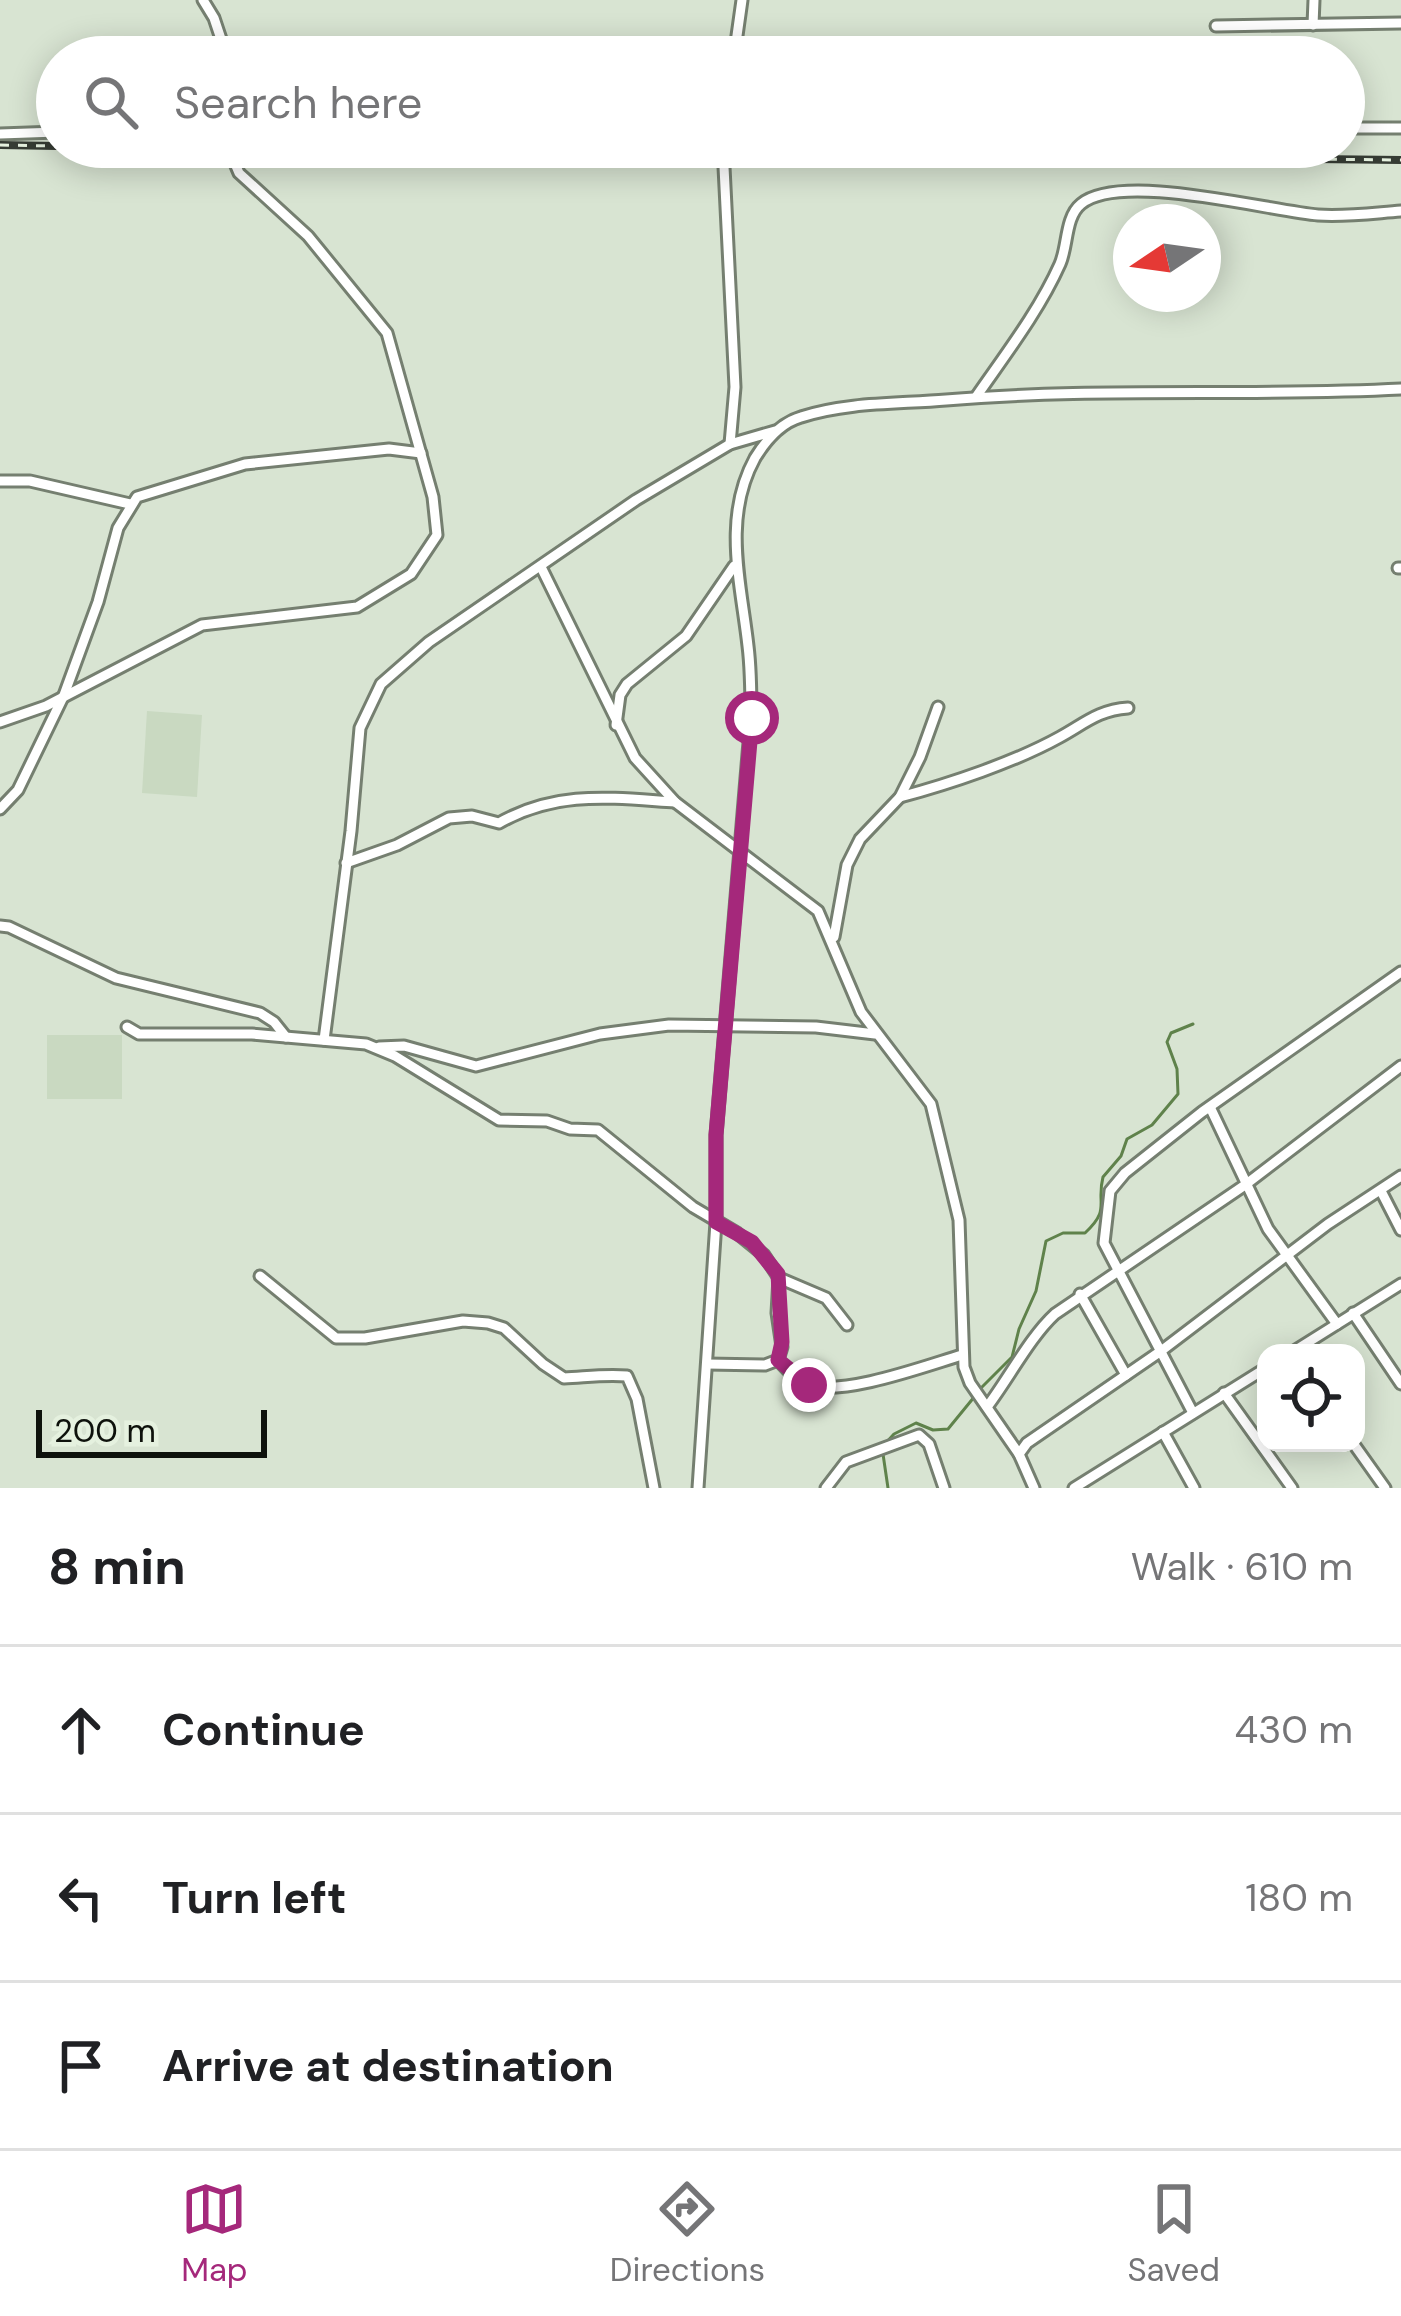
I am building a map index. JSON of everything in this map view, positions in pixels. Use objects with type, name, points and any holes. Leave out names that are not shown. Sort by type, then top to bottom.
[{"type":"street","points":[[203,0],[220,36]]},
{"type":"street","points":[[737,36],[742,0]]},
{"type":"street","points":[[1313,25],[1314,0]]},
{"type":"street","points":[[1216,26],[1401,23]]},
{"type":"street","points":[[1365,128],[1401,128]]},
{"type":"street","points":[[0,134],[36,133]]},
{"type":"street","points":[[0,722],[155,652],[202,625],[343,611],[399,584],[427,555],[439,528],[387,333],[308,236],[235,168]]},
{"type":"street","points":[[724,168],[735,387],[730,444]]},
{"type":"street","points":[[976,397],[1052,280],[1072,218],[1084,202],[1113,194],[1139,194],[1221,197],[1313,214],[1401,211]]},
{"type":"street","points":[[324,1040],[359,728],[381,684],[429,642],[636,500],[730,444],[822,412],[976,397],[1401,389]]},
{"type":"street","points":[[698,1488],[716,1222],[716,1135],[752,718],[748,641],[735,565],[736,534],[754,461],[775,430]]},
{"type":"street","points":[[0,809],[18,790],[64,695],[130,504],[165,485],[245,464],[389,449],[421,453]]},
{"type":"street","points":[[0,481],[30,481],[130,504]]},
{"type":"street","points":[[616,725],[620,695],[627,685],[686,636],[735,565]]},
{"type":"street","points":[[541,567],[635,758],[675,802],[810,903],[833,940],[854,997],[875,1034],[926,1094],[935,1114],[959,1220],[962,1355],[967,1378],[1019,1454],[1034,1488]]},
{"type":"street","points":[[833,940],[854,850],[900,797],[938,707]]},
{"type":"street","points":[[900,797],[956,781],[1059,738],[1098,712],[1128,708]]},
{"type":"street","points":[[346,863],[397,845],[449,818],[472,816],[499,823],[530,806],[555,800],[675,802]]},
{"type":"street","points":[[0,926],[116,978],[264,1015],[286,1038]]},
{"type":"street","points":[[1193,1413],[1103,1238],[1113,1186],[1210,1107],[1401,972]]},
{"type":"street","points":[[127,1027],[139,1034],[404,1046],[476,1066],[623,1030],[669,1025],[875,1034]]},
{"type":"street","points":[[376,1047],[499,1120],[547,1121],[570,1129],[598,1130],[673,1192],[758,1248],[778,1278],[826,1298],[847,1325]]},
{"type":"street","points":[[987,1407],[1038,1331],[1080,1294],[1246,1185],[1401,1066]]},
{"type":"street","points":[[1210,1107],[1246,1185],[1286,1255],[1337,1324]]},
{"type":"street","points":[[1019,1454],[1035,1437],[1401,1175]]},
{"type":"street","points":[[1381,1191],[1401,1230]]},
{"type":"street","points":[[260,1276],[336,1338],[365,1338],[463,1321],[488,1323],[504,1328],[564,1378],[627,1376],[637,1399],[654,1488]]},
{"type":"street","points":[[778,1278],[782,1347],[778,1360]]},
{"type":"street","points":[[1307,1344],[1401,1283]]},
{"type":"street","points":[[1080,1294],[1126,1375]]},
{"type":"street","points":[[1353,1313],[1401,1384]]},
{"type":"street","points":[[778,1360],[800,1381],[828,1386],[882,1379],[962,1355]]},
{"type":"street","points":[[706,1364],[761,1365],[778,1360]]},
{"type":"street","points":[[1074,1488],[1257,1373]]},
{"type":"street","points":[[1224,1393],[1292,1488]]},
{"type":"street","points":[[1162,1432],[1194,1488]]},
{"type":"street","points":[[826,1488],[846,1462],[919,1435],[929,1444],[944,1488]]},
{"type":"street","points":[[1360,1452],[1385,1488]]},
{"type":"street","points":[[1101,1473],[1110,1488]]},
{"type":"shaded area","points":[[147,711],[202,715],[197,797],[142,793]]},
{"type":"shaded area","points":[[47,1035],[122,1035],[122,1099],[47,1099]]},
{"type":"waterway","points":[[981,1388],[1012,1357],[1036,1291],[1046,1241],[1063,1233],[1085,1233],[1093,1225],[1100,1212],[1103,1177],[1121,1156],[1127,1139],[1152,1125],[1178,1094],[1177,1069],[1167,1042],[1171,1033],[1193,1024]]},
{"type":"waterway","points":[[884,1445],[916,1423],[933,1430],[948,1429],[975,1396]]},
{"type":"waterway","points":[[883,1454],[888,1488]]},
{"type":"railway","points":[[0,145],[36,146]]},
{"type":"railway","points":[[1365,160],[1401,160]]},
{"type":"route","points":[[752,718],[716,1135],[716,1222],[752,1242],[776,1271],[782,1342],[778,1360],[809,1385]]}]
